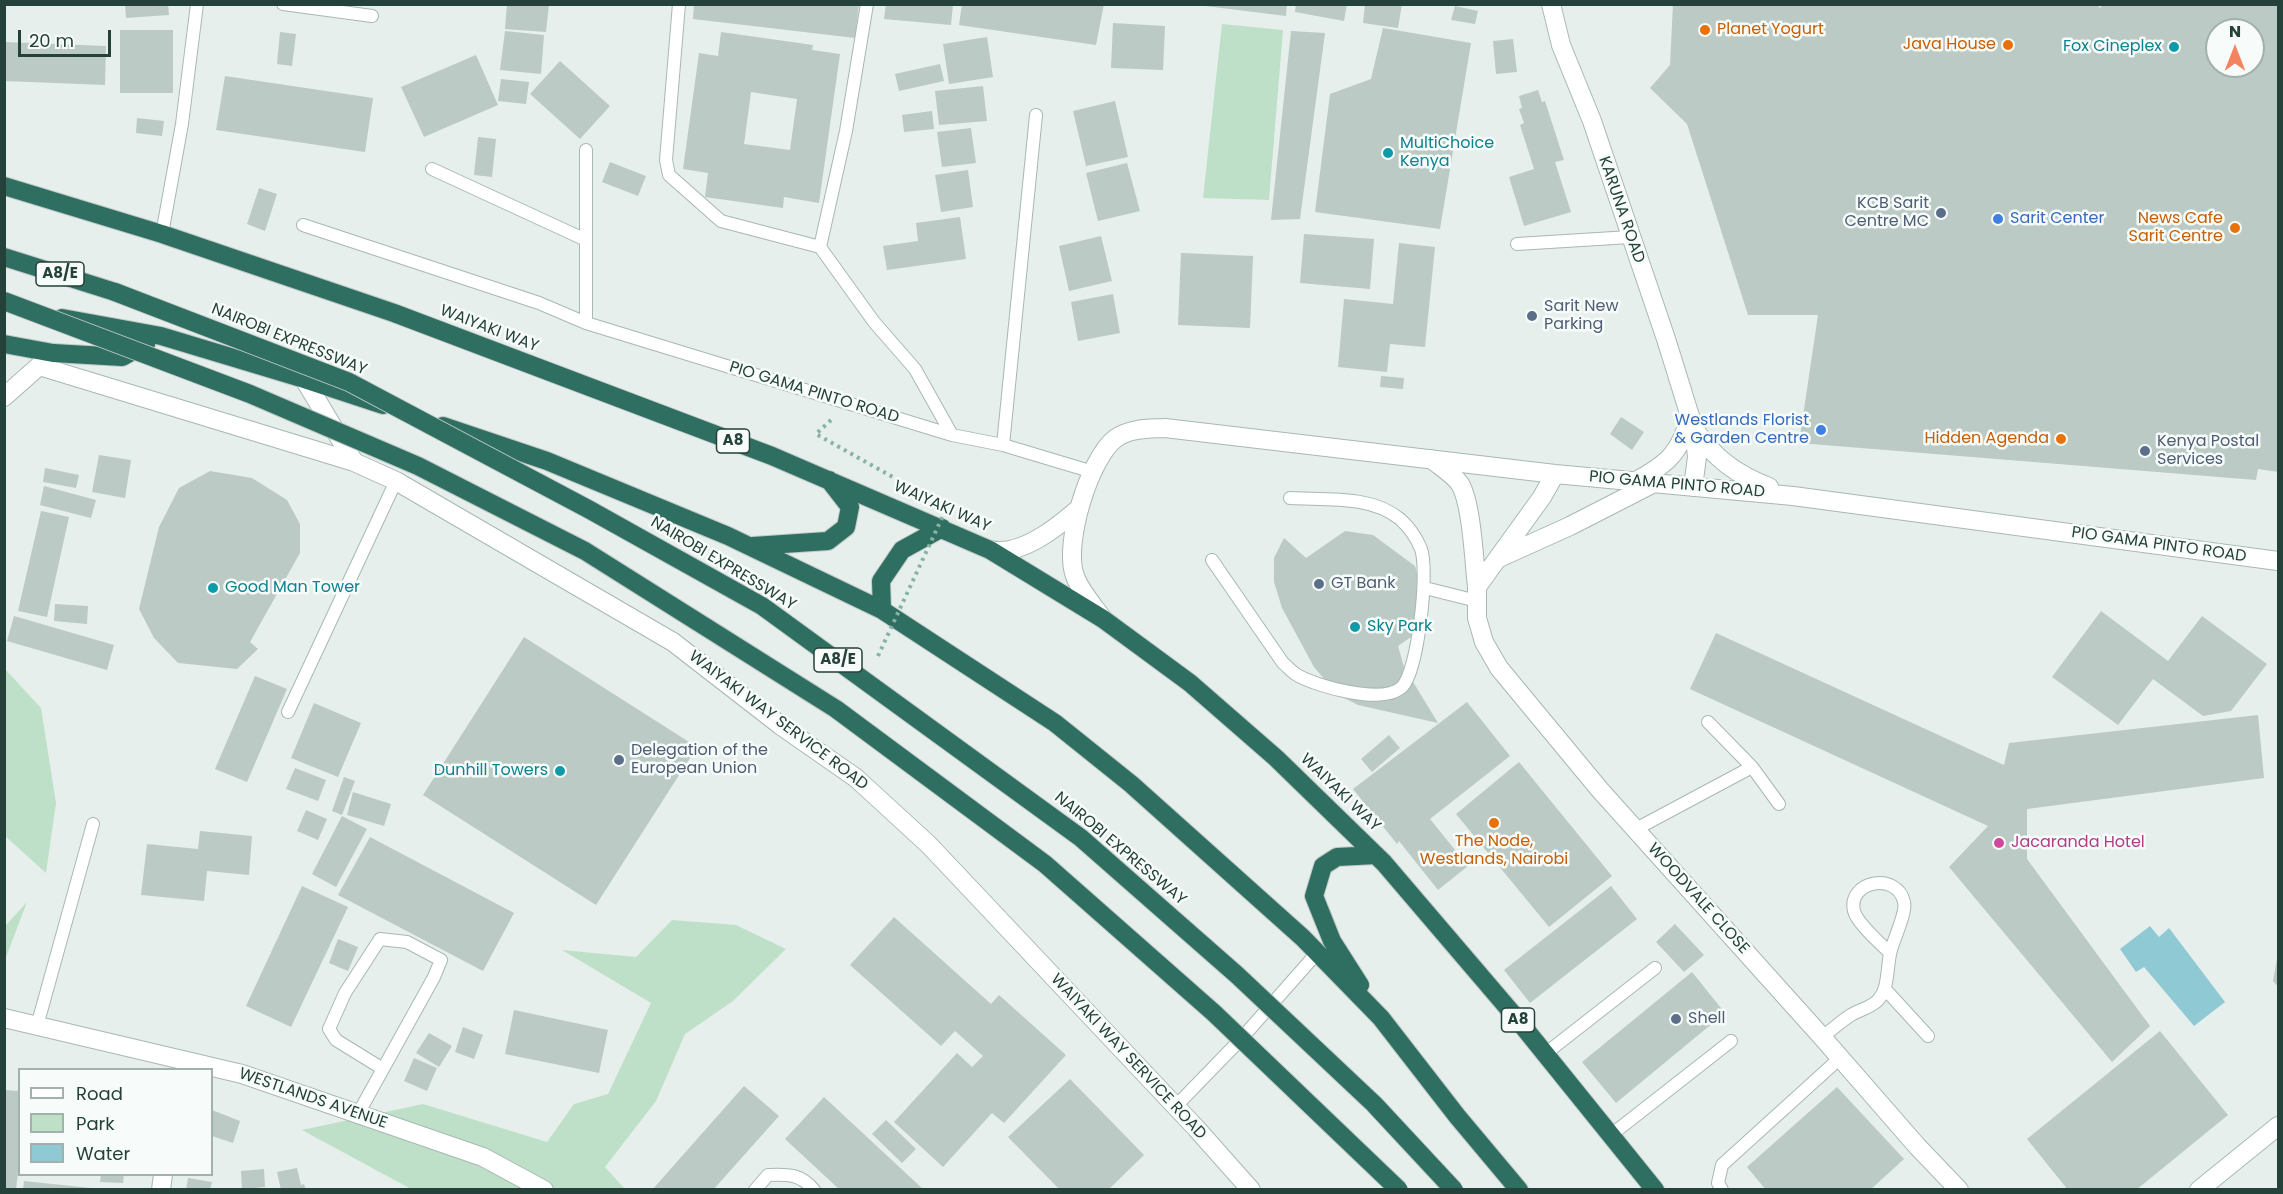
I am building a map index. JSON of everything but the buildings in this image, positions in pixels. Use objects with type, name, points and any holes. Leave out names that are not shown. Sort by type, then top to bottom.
[{"type":"highway","name":"WAIYAKI WAY","points":[[4,186],[162,234],[394,313],[772,456],[990,550],[1103,619],[1190,682],[1276,758],[1376,855],[1545,1054],[1655,1190]]},
{"type":"highway","name":"NAIROBI EXPRESSWAY","points":[[4,256],[115,292],[349,382],[590,510],[762,606],[1081,838],[1269,1006],[1374,1104],[1454,1190]]},
{"type":"highway","name":"A8/E","points":[[4,301],[250,394],[418,466],[585,551],[836,709],[1046,864],[1241,1039],[1399,1190]]},
{"type":"highway","points":[[4,308],[161,336],[304,379],[547,461],[750,546],[882,609],[1055,723],[1131,784],[1317,953],[1380,1017]]},
{"type":"highway","points":[[4,344],[53,353],[122,357],[161,336]]},
{"type":"highway","points":[[750,546],[828,541],[846,527],[850,507],[828,479]]},
{"type":"highway","points":[[882,609],[881,580],[902,550],[942,528]]},
{"type":"highway","points":[[1376,855],[1337,857],[1323,866],[1314,896],[1332,941],[1380,1017],[1457,1116],[1519,1190]]},
{"type":"street","name":"KARUNA ROAD","points":[[1551,4],[1561,45],[1592,121],[1692,423],[1697,457],[1693,487]]},
{"type":"street","points":[[4,397],[53,353]]},
{"type":"street","name":"WAIYAKI WAY SERVICE ROAD","points":[[39,366],[354,462],[396,481],[673,642],[780,725],[856,778],[929,845],[1251,1190]]},
{"type":"street","points":[[304,379],[354,462]]},
{"type":"street","name":"KARUNA ROAD","points":[[1692,423],[1718,458],[1733,470],[1748,479],[1793,496]]},
{"type":"street","points":[[1634,482],[1666,463],[1675,453],[1692,423]]},
{"type":"street","name":"PIO GAMA PINTO ROAD","points":[[1103,619],[1075,576],[1073,556],[1077,510],[1103,454],[1116,438],[1138,429],[1165,428],[1555,474],[1793,496],[2278,561]]},
{"type":"street","name":"WOODVALE CLOSE","points":[[1431,459],[1452,475],[1461,486],[1471,532],[1478,618],[1484,642],[1499,668],[1600,790],[1917,1146],[1959,1190]]},
{"type":"street","points":[[1477,594],[1555,474]]},
{"type":"street","points":[[1499,558],[1570,526],[1654,483]]},
{"type":"street","name":"PIO GAMA PINTO ROAD","points":[[990,550],[1000,552],[1038,539],[1054,530],[1077,510]]},
{"type":"street","name":"WESTLANDS AVENUE","points":[[4,1018],[181,1065],[201,1068]]},
{"type":"street","name":"WESTLANDS AVENUE","points":[[213,1070],[242,1074],[483,1157],[544,1190]]},
{"type":"street","points":[[2199,1190],[2277,1128]]},
{"type":"lane","points":[[162,234],[182,124],[197,4]]},
{"type":"lane","points":[[283,4],[372,16]]},
{"type":"lane","points":[[679,4],[666,160],[669,175],[721,221],[820,247],[874,322],[915,369],[952,435]]},
{"type":"lane","points":[[820,247],[846,131],[867,4]]},
{"type":"lane","points":[[1003,445],[1036,115]]},
{"type":"lane","points":[[586,150],[586,323]]},
{"type":"lane","points":[[432,170],[586,240]]},
{"type":"lane","name":"PIO GAMA PINTO ROAD","points":[[303,225],[539,303],[586,323],[952,435],[1003,445],[1093,472]]},
{"type":"lane","points":[[1517,244],[1630,237]]},
{"type":"lane","points":[[288,712],[396,481]]},
{"type":"lane","points":[[1212,560],[1283,663],[1290,669],[1314,682],[1372,695],[1389,694],[1402,687],[1411,672],[1425,588],[1425,566],[1421,549],[1413,533],[1400,519],[1373,504],[1290,498]]},
{"type":"lane","points":[[1425,588],[1477,594]]},
{"type":"lane","points":[[1708,722],[1752,767],[1779,804]]},
{"type":"lane","points":[[1636,829],[1752,767]]},
{"type":"lane","points":[[37,1026],[93,824]]},
{"type":"lane","points":[[1822,1037],[1852,1014],[1876,1002],[1885,989],[1890,953],[1905,904],[1895,886],[1876,882],[1860,890],[1854,899],[1854,912],[1890,953]]},
{"type":"lane","points":[[358,1114],[383,1069],[434,977],[441,960],[407,942],[380,939],[345,993],[329,1029],[336,1040],[383,1069]]},
{"type":"lane","points":[[1175,1107],[1241,1039],[1317,953]]},
{"type":"lane","points":[[1545,1054],[1655,968]]},
{"type":"lane","points":[[1885,989],[1928,1036]]},
{"type":"lane","points":[[1611,1135],[1731,1041]]},
{"type":"lane","points":[[1722,1190],[1718,1183],[1722,1165],[1840,1058]]},
{"type":"lane","points":[[755,1190],[768,1175],[782,1174],[796,1175],[814,1190]]},
{"type":"path","points":[[816,434],[917,490]]},
{"type":"path","points":[[878,656],[948,507],[937,501]]},
{"type":"green space","points":[[1222,24],[1283,30],[1269,200],[1203,198]]},
{"type":"green space","points":[[5,669],[41,708],[56,803],[46,873],[5,836]]},
{"type":"green space","points":[[27,902],[5,960],[5,926]]},
{"type":"green space","points":[[672,920],[736,925],[786,949],[733,1001],[685,1034],[656,1101],[605,1167],[625,1189],[411,1189],[302,1130],[423,1104],[547,1142],[574,1104],[608,1094],[651,1003],[562,950],[636,957]]},
{"type":"water","points":[[2150,926],[2159,937],[2169,928],[2225,1002],[2194,1026],[2144,967],[2136,972],[2120,949]]},
{"type":"place","name":"Planet Yogurt","points":[[1705,30]]},
{"type":"place","name":"Java House","points":[[2008,45]]},
{"type":"place","name":"Fox Cineplex","points":[[2174,47]]},
{"type":"place","name":"MultiChoice Kenya","points":[[1388,153]]},
{"type":"place","name":"KCB Sarit Centre MC","points":[[1941,213]]},
{"type":"place","name":"Sarit Center","points":[[1998,219]]},
{"type":"place","name":"News Cafe Sarit Centre","points":[[2235,228]]},
{"type":"place","name":"Sarit New Parking","points":[[1532,316]]},
{"type":"place","name":"Westlands Florist & Garden Centre","points":[[1821,430]]},
{"type":"place","name":"Hidden Agenda","points":[[2061,439]]},
{"type":"place","name":"Kenya Postal Services","points":[[2145,451]]},
{"type":"place","name":"GT Bank","points":[[1319,584]]},
{"type":"place","name":"Good Man Tower","points":[[213,588]]},
{"type":"place","name":"Sky Park","points":[[1355,627]]},
{"type":"place","name":"Delegation of the European Union","points":[[619,760]]},
{"type":"place","name":"Dunhill Towers","points":[[560,771]]},
{"type":"place","name":"The Node, Westlands, Nairobi","points":[[1494,823]]},
{"type":"place","name":"Jacaranda Hotel","points":[[1999,843]]},
{"type":"place","name":"Shell","points":[[1676,1019]]}]
